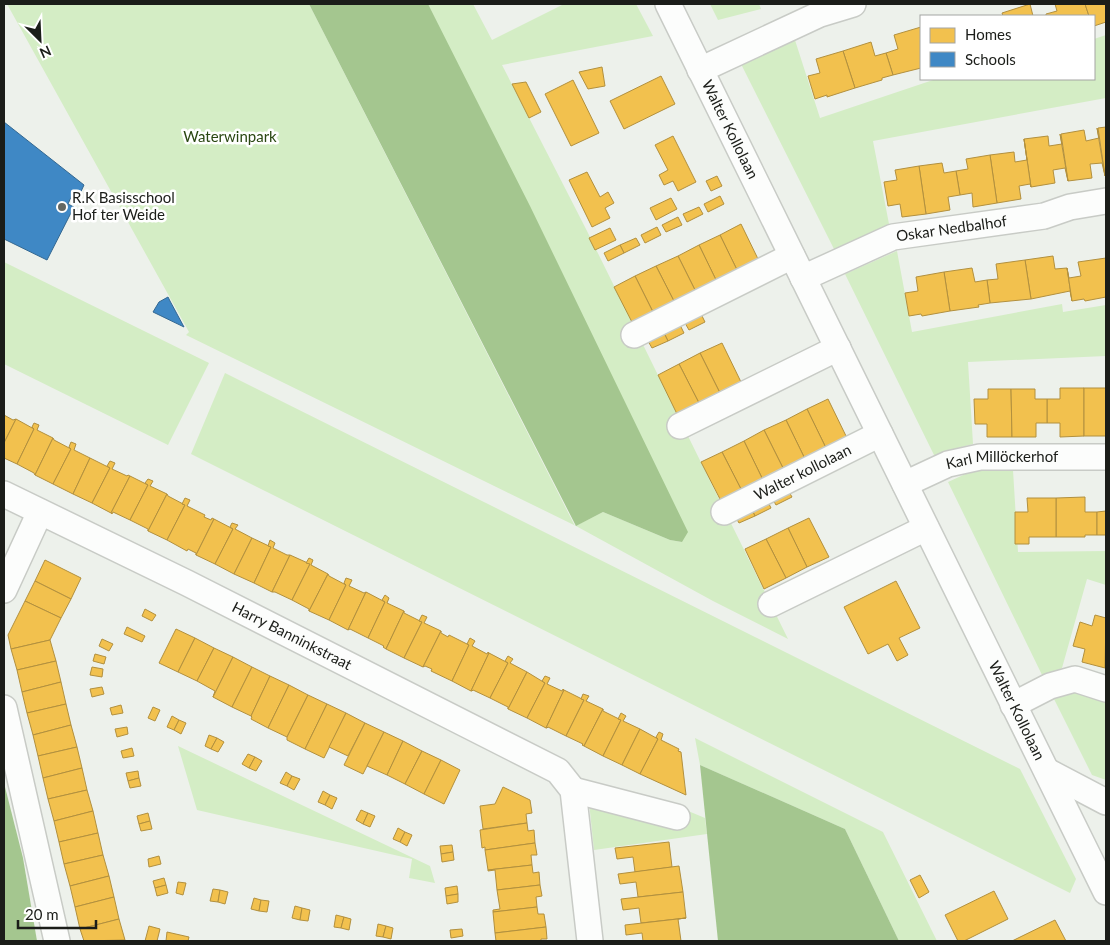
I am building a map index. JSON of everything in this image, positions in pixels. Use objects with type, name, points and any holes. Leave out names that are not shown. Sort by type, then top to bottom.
[{"type":"street","name":"Walter Kollolaan","points":[[668,4],[1106,892]]},
{"type":"street","points":[[700,70],[820,14],[853,4]]},
{"type":"street","name":"Oskar Nedbalhof","points":[[798,267],[893,237],[1044,216],[1070,207],[1106,201]]},
{"type":"street","points":[[634,335],[798,267]]},
{"type":"street","points":[[680,426],[838,348]]},
{"type":"street","name":"Walter kollolaan","points":[[724,512],[880,434]]},
{"type":"street","name":"Karl Millöckerhof","points":[[905,484],[948,464],[980,458],[1106,457]]},
{"type":"street","name":"Harry Banninkstraat","points":[[4,494],[187,583],[558,771],[573,790]]},
{"type":"street","points":[[4,590],[40,512]]},
{"type":"street","points":[[772,604],[926,528]]},
{"type":"street","points":[[1013,705],[1050,686],[1075,679],[1106,689]]},
{"type":"street","points":[[4,708],[57,941]]},
{"type":"street","points":[[1047,771],[1106,802]]},
{"type":"street","points":[[590,941],[573,790],[677,817]]},
{"type":"green space","name":"Waterwinpark","points":[[7,4],[309,4],[575,525],[186,335],[189,332]]},
{"type":"green space","points":[[427,4],[473,4],[492,40],[564,4],[636,4],[653,36],[502,65],[587,231],[788,639],[713,601],[575,526],[603,512],[670,540],[682,542]]},
{"type":"green space","points":[[710,4],[759,4],[761,9],[718,20]]},
{"type":"green space","points":[[1106,35],[1106,98],[873,141],[889,224],[835,251],[741,64],[794,37],[820,118],[933,80],[1095,80],[1095,39]]},
{"type":"green space","points":[[897,251],[912,332],[1062,304],[1063,312],[1106,305],[1106,356],[968,362],[973,444],[950,450],[935,457],[845,274]]},
{"type":"green space","points":[[4,262],[209,363],[168,445],[4,364]]},
{"type":"green space","points":[[225,373],[1020,769],[1076,879],[1070,893],[191,454]]},
{"type":"green space","points":[[1013,470],[1018,552],[1106,551],[1106,585],[1087,579],[1062,668],[1043,677],[948,482],[972,471]]},
{"type":"green space","points":[[1074,691],[1106,703],[1106,780],[1092,775],[1054,699]]},
{"type":"green space","points":[[695,738],[883,832],[937,941],[899,941],[845,829],[700,765]]},
{"type":"green space","points":[[178,746],[430,866],[435,883],[409,878],[412,859],[197,810]]},
{"type":"green space","points":[[657,798],[705,818],[707,834],[594,850],[589,802],[648,816]]},
{"type":"shaded area","points":[[309,4],[428,4],[530,206],[688,532],[682,542],[670,540],[603,512],[576,526]]},
{"type":"shaded area","points":[[700,765],[845,829],[899,941],[718,941]]},
{"type":"shaded area","points":[[4,783],[23,858],[37,941],[4,941]]},
{"type":"building: Homes","points":[[1030,4],[1033,15],[1003,15],[1002,13]]},
{"type":"building: Homes","points":[[1055,4],[1085,4],[1089,15],[1046,15],[1057,11]]},
{"type":"building: Homes","points":[[1085,4],[1106,4],[1106,22],[1095,26],[1095,15],[1089,15]]},
{"type":"building: Homes","points":[[920,27],[920,68],[893,75],[886,53],[898,49],[894,35]]},
{"type":"building: Homes","points":[[871,42],[875,56],[886,53],[893,75],[855,88],[843,51]]},
{"type":"building: Homes","points":[[843,51],[855,88],[815,99],[808,76],[820,73],[816,59]]},
{"type":"building: Homes","points":[[602,67],[605,86],[588,89],[579,72]]},
{"type":"building: Homes","points":[[661,76],[675,104],[624,129],[610,101]]},
{"type":"building: Homes","points":[[573,80],[599,133],[571,146],[545,94]]},
{"type":"building: Homes","points":[[526,82],[541,112],[529,118],[512,84]]},
{"type":"building: Homes","points":[[1106,127],[1106,176],[1105,176],[1098,128]]},
{"type":"building: Homes","points":[[1084,130],[1086,141],[1099,138],[1105,176],[1102,163],[1090,164],[1092,178],[1068,181],[1061,134]]},
{"type":"building: Homes","points":[[673,136],[696,182],[678,191],[673,181],[664,185],[659,175],[668,170],[655,145]]},
{"type":"building: Homes","points":[[1048,136],[1049,146],[1062,144],[1068,181],[1065,168],[1053,170],[1055,183],[1031,187],[1024,139]]},
{"type":"building: Homes","points":[[1024,139],[1031,187],[1030,184],[1019,186],[1021,199],[997,203],[990,155],[1014,152],[1015,162],[1027,160]]},
{"type":"building: Homes","points":[[990,155],[997,203],[973,207],[972,193],[960,195],[956,171],[968,169],[966,159]]},
{"type":"building: Homes","points":[[942,163],[944,173],[956,171],[960,195],[948,197],[950,210],[926,214],[919,166]]},
{"type":"building: Homes","points":[[919,166],[926,214],[902,217],[900,204],[888,206],[884,182],[897,180],[895,170]]},
{"type":"building: Homes","points":[[587,172],[600,197],[608,192],[614,203],[605,208],[610,218],[592,227],[569,180]]},
{"type":"building: Homes","points":[[717,176],[722,186],[711,191],[706,181]]},
{"type":"building: Homes","points":[[720,196],[724,204],[708,212],[704,204]]},
{"type":"building: Homes","points":[[671,198],[677,209],[656,220],[650,208]]},
{"type":"building: Homes","points":[[699,207],[703,214],[687,222],[683,214]]},
{"type":"building: Homes","points":[[678,217],[682,225],[666,232],[662,225]]},
{"type":"building: Homes","points":[[741,224],[760,263],[739,274],[720,235]]},
{"type":"building: Homes","points":[[657,227],[661,235],[645,243],[641,235]]},
{"type":"building: Homes","points":[[610,228],[616,240],[595,250],[589,238]]},
{"type":"building: Homes","points":[[720,235],[739,274],[718,284],[699,245]]},
{"type":"building: Homes","points":[[636,238],[640,245],[624,253],[620,245]]},
{"type":"building: Homes","points":[[620,245],[624,253],[608,261],[604,253]]},
{"type":"building: Homes","points":[[699,245],[718,284],[697,294],[678,256]]},
{"type":"building: Homes","points":[[678,256],[697,294],[676,305],[656,266]]},
{"type":"building: Homes","points":[[1053,256],[1055,269],[1067,268],[1072,301],[1070,291],[1031,299],[1025,260]]},
{"type":"building: Homes","points":[[1106,258],[1106,297],[1085,301],[1084,299],[1072,301],[1067,268],[1069,278],[1081,276],[1078,262]]},
{"type":"building: Homes","points":[[1025,260],[1031,299],[990,303],[987,280],[998,279],[996,264]]},
{"type":"building: Homes","points":[[656,266],[676,305],[655,316],[635,276]]},
{"type":"building: Homes","points":[[972,268],[975,282],[987,280],[990,303],[978,305],[979,307],[950,311],[944,272]]},
{"type":"building: Homes","points":[[944,272],[950,311],[922,316],[921,314],[909,316],[905,293],[918,291],[916,277]]},
{"type":"building: Homes","points":[[635,276],[655,316],[634,326],[614,287]]},
{"type":"building: Homes","points":[[701,314],[705,322],[689,330],[685,323]]},
{"type":"building: Homes","points":[[680,325],[684,333],[668,341],[664,333]]},
{"type":"building: Homes","points":[[664,333],[668,341],[652,348],[648,341]]},
{"type":"building: Homes","points":[[722,343],[741,382],[720,393],[700,353]]},
{"type":"building: Homes","points":[[700,353],[720,393],[699,403],[679,364]]},
{"type":"building: Homes","points":[[679,364],[699,403],[677,414],[658,375]]},
{"type":"building: Homes","points":[[1060,388],[1084,388],[1084,436],[1060,437],[1060,423],[1047,423],[1047,399],[1060,399]]},
{"type":"building: Homes","points":[[1084,388],[1106,388],[1106,436],[1084,436]]},
{"type":"building: Homes","points":[[988,389],[1011,389],[1012,437],[987,437],[987,424],[975,424],[974,399],[988,399]]},
{"type":"building: Homes","points":[[1011,389],[1035,389],[1035,399],[1047,399],[1047,423],[1036,423],[1036,437],[1012,437]]},
{"type":"building: Homes","points":[[828,399],[847,438],[826,448],[807,409]]},
{"type":"building: Homes","points":[[807,409],[826,448],[805,459],[786,420]]},
{"type":"building: Homes","points":[[4,415],[13,420],[16,419],[4,443]]},
{"type":"building: Homes","points":[[16,419],[34,429],[17,464],[4,458],[4,443]]},
{"type":"building: Homes","points":[[786,420],[805,459],[784,470],[764,430]]},
{"type":"building: Homes","points":[[34,423],[39,425],[37,430],[53,438],[35,475],[17,464],[34,429],[32,427]]},
{"type":"building: Homes","points":[[764,430],[784,470],[763,480],[744,441]]},
{"type":"building: Homes","points":[[53,438],[71,449],[53,484],[35,475]]},
{"type":"building: Homes","points":[[744,441],[763,480],[742,491],[722,452]]},
{"type":"building: Homes","points":[[71,442],[76,444],[74,450],[90,458],[73,494],[53,484],[71,449],[69,447]]},
{"type":"building: Homes","points":[[722,452],[742,491],[721,501],[701,462]]},
{"type":"building: Homes","points":[[90,458],[110,468],[92,503],[73,494]]},
{"type":"building: Homes","points":[[110,461],[115,463],[112,469],[130,476],[111,513],[92,503],[110,468],[107,466]]},
{"type":"building: Homes","points":[[130,476],[148,485],[130,520],[113,512],[111,513]]},
{"type":"building: Homes","points":[[148,479],[153,481],[150,486],[167,494],[148,531],[148,529],[130,520],[148,485],[145,483]]},
{"type":"building: Homes","points":[[788,490],[792,497],[776,505],[772,498]]},
{"type":"building: Homes","points":[[167,494],[185,505],[167,540],[148,531]]},
{"type":"building: Homes","points":[[1085,497],[1085,512],[1097,512],[1097,535],[1056,537],[1056,498]]},
{"type":"building: Homes","points":[[185,498],[190,500],[187,506],[205,515],[204,517],[211,520],[212,518],[214,519],[196,555],[196,553],[188,549],[187,551],[167,540],[185,505],[182,504]]},
{"type":"building: Homes","points":[[1027,498],[1056,498],[1056,537],[1029,537],[1029,544],[1015,544],[1015,512],[1028,512]]},
{"type":"building: Homes","points":[[767,500],[771,508],[755,516],[751,508]]},
{"type":"building: Homes","points":[[751,508],[755,516],[739,523],[735,516]]},
{"type":"building: Homes","points":[[1106,511],[1106,535],[1097,535],[1097,512]]},
{"type":"building: Homes","points":[[809,518],[829,557],[807,567],[788,528]]},
{"type":"building: Homes","points":[[214,519],[233,529],[215,564],[196,555]]},
{"type":"building: Homes","points":[[232,523],[238,525],[235,529],[252,538],[234,574],[215,564],[233,529],[230,527]]},
{"type":"building: Homes","points":[[788,528],[807,567],[786,578],[766,539]]},
{"type":"building: Homes","points":[[252,538],[271,547],[254,583],[234,574]]},
{"type":"building: Homes","points":[[766,539],[786,578],[764,589],[745,549]]},
{"type":"building: Homes","points":[[270,540],[275,543],[273,548],[290,555],[272,592],[254,583],[271,547],[268,546]]},
{"type":"building: Homes","points":[[290,555],[310,564],[292,600],[272,592]]},
{"type":"building: Homes","points":[[309,558],[313,560],[311,565],[328,574],[309,611],[309,609],[292,600],[310,564],[306,563]]},
{"type":"building: Homes","points":[[45,560],[81,578],[71,599],[35,581]]},
{"type":"building: Homes","points":[[328,574],[346,585],[329,620],[309,611]]},
{"type":"building: Homes","points":[[346,578],[352,580],[349,586],[364,593],[366,592],[348,630],[329,620],[346,585],[344,583]]},
{"type":"building: Homes","points":[[35,581],[71,599],[61,618],[25,601]]},
{"type":"building: Homes","points":[[896,581],[920,628],[899,638],[908,655],[897,661],[888,644],[868,654],[844,607]]},
{"type":"building: Homes","points":[[366,592],[385,602],[368,638],[350,629],[348,630]]},
{"type":"building: Homes","points":[[385,595],[389,598],[387,603],[404,611],[386,649],[384,646],[368,638],[385,602],[382,600]]},
{"type":"building: Homes","points":[[25,601],[61,618],[50,640],[11,649],[8,635]]},
{"type":"building: Homes","points":[[145,609],[156,615],[152,621],[142,616]]},
{"type":"building: Homes","points":[[404,611],[404,613],[422,622],[404,658],[386,649]]},
{"type":"building: Homes","points":[[422,615],[427,617],[424,623],[441,631],[423,667],[404,658],[422,622],[419,621]]},
{"type":"building: Homes","points":[[1095,615],[1106,618],[1105,668],[1082,662],[1085,649],[1073,646],[1080,622],[1092,626]]},
{"type":"building: Homes","points":[[127,627],[145,636],[142,642],[124,634]]},
{"type":"building: Homes","points":[[176,629],[195,638],[178,672],[159,663]]},
{"type":"building: Homes","points":[[441,631],[441,633],[448,637],[449,635],[469,645],[452,681],[431,671],[432,669],[423,667]]},
{"type":"building: Homes","points":[[195,638],[214,648],[197,681],[178,672]]},
{"type":"building: Homes","points":[[470,638],[475,641],[472,646],[487,654],[489,653],[471,691],[452,681],[469,645],[467,644]]},
{"type":"building: Homes","points":[[102,639],[113,644],[109,651],[99,646]]},
{"type":"building: Homes","points":[[50,640],[56,661],[17,670],[11,649]]},
{"type":"building: Homes","points":[[214,648],[233,657],[213,697],[215,691],[197,681]]},
{"type":"building: Homes","points":[[489,653],[508,663],[490,698],[473,690],[471,691]]},
{"type":"building: Homes","points":[[95,654],[106,657],[104,664],[93,661]]},
{"type":"building: Homes","points":[[508,656],[513,659],[510,663],[527,672],[508,709],[508,707],[490,698],[508,663],[505,661]]},
{"type":"building: Homes","points":[[233,657],[252,667],[232,707],[213,697]]},
{"type":"building: Homes","points":[[56,661],[61,682],[22,692],[17,670]]},
{"type":"building: Homes","points":[[92,667],[103,669],[102,677],[90,675]]},
{"type":"building: Homes","points":[[252,667],[270,676],[251,716],[232,707]]},
{"type":"building: Homes","points":[[527,672],[545,683],[527,718],[508,709]]},
{"type":"building: Homes","points":[[270,676],[289,685],[268,728],[251,719],[251,716]]},
{"type":"building: Homes","points":[[545,676],[550,678],[547,684],[562,691],[564,690],[546,728],[527,718],[545,683],[542,681]]},
{"type":"building: Homes","points":[[61,682],[66,704],[27,713],[22,692]]},
{"type":"building: Homes","points":[[289,685],[308,695],[287,737],[268,728]]},
{"type":"building: Homes","points":[[102,687],[104,694],[92,697],[90,689]]},
{"type":"building: Homes","points":[[564,690],[584,700],[566,736],[548,727],[546,728]]},
{"type":"building: Homes","points":[[583,694],[589,696],[586,701],[603,709],[584,746],[566,736],[584,700],[581,699]]},
{"type":"building: Homes","points":[[308,695],[327,704],[305,749],[287,740],[287,737]]},
{"type":"building: Homes","points":[[66,704],[71,725],[33,735],[27,713]]},
{"type":"building: Homes","points":[[327,704],[346,713],[324,758],[305,749]]},
{"type":"building: Homes","points":[[121,705],[123,713],[112,715],[110,708]]},
{"type":"building: Homes","points":[[153,707],[160,710],[155,721],[148,718]]},
{"type":"building: Homes","points":[[603,709],[603,711],[621,720],[603,756],[584,746]]},
{"type":"building: Homes","points":[[346,713],[365,723],[348,756],[329,747]]},
{"type":"building: Homes","points":[[621,713],[626,716],[623,721],[640,729],[622,765],[603,756],[621,720],[618,719]]},
{"type":"building: Homes","points":[[172,716],[179,720],[174,730],[167,727]]},
{"type":"building: Homes","points":[[179,720],[186,723],[181,734],[174,730]]},
{"type":"building: Homes","points":[[365,723],[384,732],[363,774],[344,765]]},
{"type":"building: Homes","points":[[71,725],[77,747],[38,756],[33,735]]},
{"type":"building: Homes","points":[[127,727],[128,734],[117,737],[115,729]]},
{"type":"building: Homes","points":[[640,729],[658,739],[640,774],[622,765]]},
{"type":"building: Homes","points":[[384,732],[403,741],[387,775],[367,766]]},
{"type":"building: Homes","points":[[659,732],[663,734],[661,740],[679,749],[678,751],[681,752],[686,795],[640,774],[658,739],[656,737]]},
{"type":"building: Homes","points":[[209,735],[217,738],[211,749],[205,746]]},
{"type":"building: Homes","points":[[217,738],[224,742],[218,752],[211,749]]},
{"type":"building: Homes","points":[[403,741],[422,751],[405,784],[387,775]]},
{"type":"building: Homes","points":[[77,747],[82,768],[43,778],[38,756]]},
{"type":"building: Homes","points":[[132,748],[134,756],[123,758],[121,751]]},
{"type":"building: Homes","points":[[422,751],[441,760],[424,794],[405,784]]},
{"type":"building: Homes","points":[[248,754],[255,757],[249,768],[242,764]]},
{"type":"building: Homes","points":[[255,757],[262,761],[256,771],[249,768]]},
{"type":"building: Homes","points":[[441,760],[460,770],[444,804],[424,794]]},
{"type":"building: Homes","points":[[82,768],[87,790],[48,799],[43,778]]},
{"type":"building: Homes","points":[[138,771],[139,778],[128,781],[126,773]]},
{"type":"building: Homes","points":[[286,772],[292,776],[287,786],[280,783]]},
{"type":"building: Homes","points":[[292,776],[300,779],[294,790],[287,786]]},
{"type":"building: Homes","points":[[139,778],[141,786],[130,788],[128,781]]},
{"type":"building: Homes","points":[[503,787],[530,800],[532,813],[526,814],[527,823],[483,829],[480,806],[495,804]]},
{"type":"building: Homes","points":[[87,790],[93,811],[54,821],[48,799]]},
{"type":"building: Homes","points":[[323,791],[330,795],[325,805],[318,802]]},
{"type":"building: Homes","points":[[330,795],[337,798],[332,809],[325,805]]},
{"type":"building: Homes","points":[[361,810],[368,813],[363,824],[356,820]]},
{"type":"building: Homes","points":[[93,811],[98,833],[59,842],[54,821]]},
{"type":"building: Homes","points":[[148,813],[150,821],[139,824],[137,816]]},
{"type":"building: Homes","points":[[368,813],[375,816],[370,827],[363,824]]},
{"type":"building: Homes","points":[[150,821],[152,829],[141,831],[139,824]]},
{"type":"building: Homes","points":[[527,823],[528,831],[534,830],[535,843],[485,850],[485,847],[482,848],[480,830]]},
{"type":"building: Homes","points":[[398,828],[405,832],[400,842],[393,839]]},
{"type":"building: Homes","points":[[405,832],[412,835],[407,846],[400,842]]},
{"type":"building: Homes","points":[[98,833],[103,855],[64,864],[59,842]]},
{"type":"building: Homes","points":[[669,842],[672,867],[635,872],[633,857],[617,859],[615,848]]},
{"type":"building: Homes","points":[[535,843],[537,855],[531,855],[532,865],[488,870],[485,850]]},
{"type":"building: Homes","points":[[452,845],[453,852],[441,854],[440,846]]},
{"type":"building: Homes","points":[[453,852],[454,860],[442,862],[441,854]]},
{"type":"building: Homes","points":[[103,855],[109,876],[70,886],[64,864]]},
{"type":"building: Homes","points":[[159,856],[161,864],[149,867],[148,859]]},
{"type":"building: Homes","points":[[532,865],[533,873],[539,872],[540,885],[497,890],[495,870],[488,871],[488,870]]},
{"type":"building: Homes","points":[[679,866],[683,892],[638,897],[636,882],[620,884],[618,874]]},
{"type":"building: Homes","points":[[920,875],[929,892],[919,898],[910,880]]},
{"type":"building: Homes","points":[[109,876],[114,897],[75,907],[70,886]]},
{"type":"building: Homes","points":[[164,878],[166,885],[155,888],[153,881]]},
{"type":"building: Homes","points":[[178,882],[186,883],[183,895],[176,893]]},
{"type":"building: Homes","points":[[166,885],[168,893],[157,896],[155,888]]},
{"type":"building: Homes","points":[[540,885],[542,896],[536,897],[537,907],[493,912],[493,910],[500,909],[497,890]]},
{"type":"building: Homes","points":[[457,886],[458,894],[446,896],[445,888]]},
{"type":"building: Homes","points":[[213,889],[220,890],[218,902],[210,901]]},
{"type":"building: Homes","points":[[220,890],[228,892],[225,904],[218,902]]},
{"type":"building: Homes","points":[[994,891],[1008,919],[964,941],[958,941],[945,915]]},
{"type":"building: Homes","points":[[683,892],[686,918],[641,923],[639,908],[623,910],[621,899]]},
{"type":"building: Homes","points":[[458,894],[458,902],[447,904],[446,896]]},
{"type":"building: Homes","points":[[114,897],[119,919],[80,929],[75,907]]},
{"type":"building: Homes","points":[[254,898],[261,900],[259,911],[251,909]]},
{"type":"building: Homes","points":[[261,900],[269,901],[267,912],[259,911]]},
{"type":"building: Homes","points":[[295,906],[302,908],[300,920],[292,918]]},
{"type":"building: Homes","points":[[537,907],[538,914],[544,914],[546,927],[495,933],[493,912]]},
{"type":"building: Homes","points":[[302,908],[310,910],[308,921],[300,920]]},
{"type":"building: Homes","points":[[336,915],[344,917],[341,928],[334,927]]},
{"type":"building: Homes","points":[[344,917],[351,919],[349,930],[341,928]]},
{"type":"building: Homes","points":[[686,918],[678,919],[681,941],[643,941],[642,933],[626,935],[625,925]]},
{"type":"building: Homes","points":[[119,919],[125,940],[84,941],[80,929]]},
{"type":"building: Homes","points":[[1055,920],[1066,941],[1012,941]]},
{"type":"building: Homes","points":[[378,924],[386,926],[383,937],[376,936]]},
{"type":"building: Homes","points":[[149,926],[160,929],[157,941],[145,941]]},
{"type":"building: Homes","points":[[386,926],[393,928],[391,939],[383,937]]},
{"type":"building: Homes","points":[[546,927],[547,939],[541,939],[541,941],[496,941],[495,933]]},
{"type":"building: Homes","points":[[462,929],[463,936],[451,938],[450,930]]},
{"type":"building: Homes","points":[[167,932],[189,937],[188,941],[166,941]]},
{"type":"building: Schools","points":[[4,122],[84,185],[78,198],[72,195],[68,204],[74,207],[47,260],[4,239]]},
{"type":"building: Schools","points":[[168,297],[184,327],[153,312],[159,302]]},
{"type":"place","name":"R.K Basisschool Hof ter Weide","points":[[62,207]]}]
